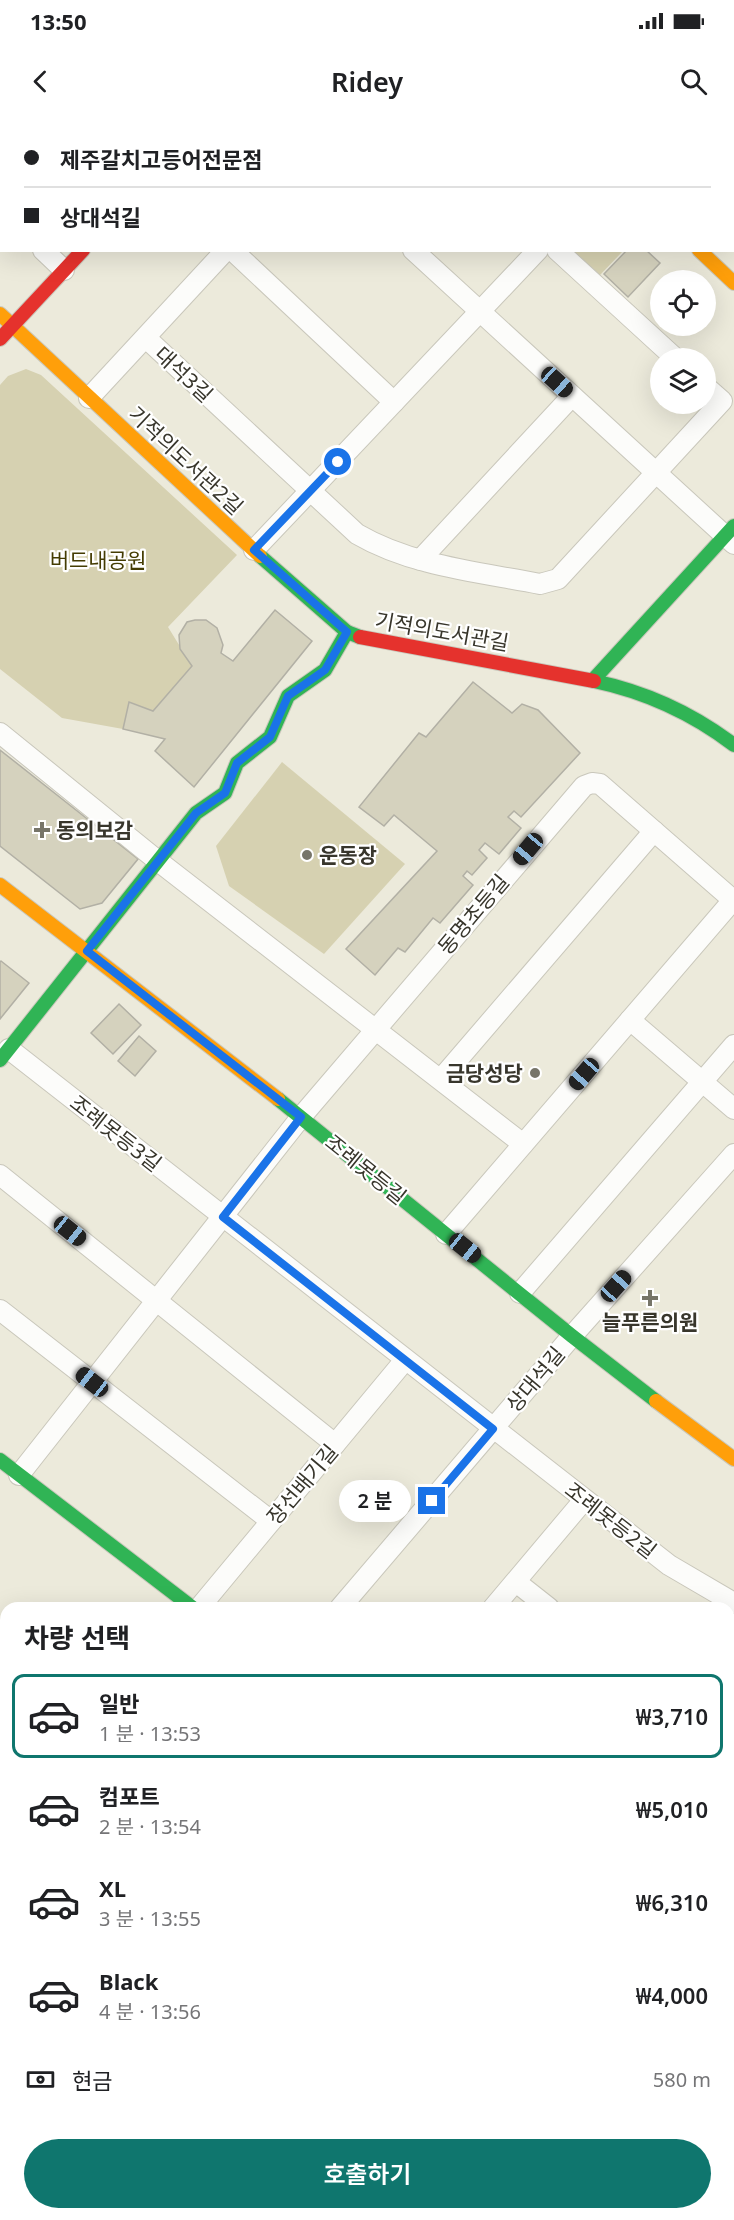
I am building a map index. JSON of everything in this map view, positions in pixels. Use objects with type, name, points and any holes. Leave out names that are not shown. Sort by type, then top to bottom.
[{"type":"street","points":[[45,252],[64,270]]},
{"type":"street","points":[[0,339],[80,252]]},
{"type":"street","name":"대석3길","points":[[224,252],[146,338],[357,534],[377,546],[420,560],[540,584],[548,583],[558,579],[711,414]]},
{"type":"street","points":[[234,252],[394,402]]},
{"type":"street","points":[[414,252],[656,473],[731,535],[594,679]]},
{"type":"street","points":[[254,550],[536,252]]},
{"type":"street","points":[[559,252],[664,348]]},
{"type":"street","points":[[701,252],[734,283]]},
{"type":"street","name":"기적의도서관2길","points":[[0,314],[88,398],[347,632]]},
{"type":"street","points":[[88,398],[146,338]]},
{"type":"street","points":[[420,560],[572,396]]},
{"type":"street","name":"대석3길","points":[[716,396],[722,402],[716,408]]},
{"type":"street","name":"기적의도서관길","points":[[4,1055],[196,813],[225,793],[237,763],[270,737],[288,696],[325,670],[347,632],[383,642],[594,679],[666,702],[708,725],[734,745]]},
{"type":"street","points":[[0,733],[158,861],[523,1144]]},
{"type":"street","name":"동명초등길","points":[[301,1117],[584,786],[592,783],[600,784],[734,900]]},
{"type":"street","points":[[441,1079],[654,831]]},
{"type":"street","name":"조례못등길","points":[[0,885],[301,1117],[573,1336],[716,1448],[734,1459]]},
{"type":"street","points":[[446,1234],[734,900]]},
{"type":"street","points":[[630,1020],[734,1109]]},
{"type":"street","points":[[520,1293],[734,1045]]},
{"type":"street","name":"조례못등3길","points":[[4,1055],[223,1217],[493,1429]]},
{"type":"street","points":[[19,1475],[301,1117]]},
{"type":"street","name":"상대석길","points":[[345,1602],[573,1336],[734,1154]]},
{"type":"street","points":[[0,1175],[335,1444]]},
{"type":"street","points":[[0,1310],[271,1521]]},
{"type":"street","name":"장선배기길","points":[[204,1602],[405,1360]]},
{"type":"street","name":"조례못등2길","points":[[493,1429],[669,1565],[732,1602]]},
{"type":"street","points":[[0,1460],[185,1602]]},
{"type":"street","points":[[499,1602],[584,1500]]},
{"type":"street","points":[[516,1582],[541,1602]]},
{"type":"green space","points":[[575,252],[622,252],[600,275]]},
{"type":"green space","name":"버드내공원","points":[[26,369],[41,375],[237,555],[168,627],[192,666],[153,711],[129,702],[123,729],[62,718],[0,669],[0,385],[8,376]]},
{"type":"green space","name":"운동장","points":[[282,762],[405,864],[324,954],[229,886],[216,846]]},
{"type":"building","points":[[625,252],[648,252],[660,263],[653,270],[650,270],[650,274],[628,297],[604,274]]},
{"type":"building","points":[[275,610],[312,641],[194,787],[155,751],[165,739],[123,729],[129,702],[153,711],[192,666],[180,649],[179,635],[187,622],[206,620],[217,628],[223,645],[221,653],[233,661]]},
{"type":"building","points":[[473,682],[512,713],[522,704],[538,710],[580,753],[521,817],[514,811],[508,817],[521,828],[499,854],[485,843],[479,850],[487,858],[472,875],[467,871],[463,876],[473,885],[440,923],[433,918],[405,952],[398,948],[375,975],[346,949],[437,851],[394,815],[384,826],[359,807],[419,733],[426,737]]},
{"type":"building","points":[[0,750],[138,859],[102,903],[80,909],[0,846]]},
{"type":"building","points":[[0,962],[29,983],[0,1019]]},
{"type":"building","points":[[119,1004],[141,1025],[113,1054],[91,1033]]},
{"type":"building","points":[[139,1036],[156,1051],[135,1076],[118,1061]]},
{"type":"traffic: fast","points":[[594,679],[734,526]]},
{"type":"traffic: fast","points":[[260,556],[347,632]]},
{"type":"traffic: fast","points":[[0,1060],[196,813],[225,793],[237,763],[270,737],[288,696],[325,670],[347,632],[360,637]]},
{"type":"traffic: fast","points":[[594,681],[632,691],[668,705],[702,723],[734,745]]},
{"type":"traffic: fast","points":[[278,1099],[656,1401]]},
{"type":"traffic: fast","points":[[0,1460],[185,1602]]},
{"type":"traffic: slow","points":[[701,252],[734,283]]},
{"type":"traffic: slow","points":[[0,314],[260,556]]},
{"type":"traffic: slow","points":[[0,885],[278,1099]]},
{"type":"traffic: slow","points":[[656,1401],[734,1459]]},
{"type":"traffic: jam","points":[[0,339],[81,252]]},
{"type":"traffic: jam","points":[[360,637],[594,681]]},
{"type":"place","name":"동의보감","points":[[42,830]]},
{"type":"place","name":"운동장","points":[[307,855]]},
{"type":"place","name":"금당성당","points":[[535,1073]]},
{"type":"place","name":"늘푸른의원","points":[[650,1298]]},
{"type":"route","points":[[338,462],[254,550],[347,632],[325,670],[288,696],[268,740],[237,763],[223,796],[196,813],[87,951],[301,1117],[223,1217],[493,1429],[432,1501]]}]
